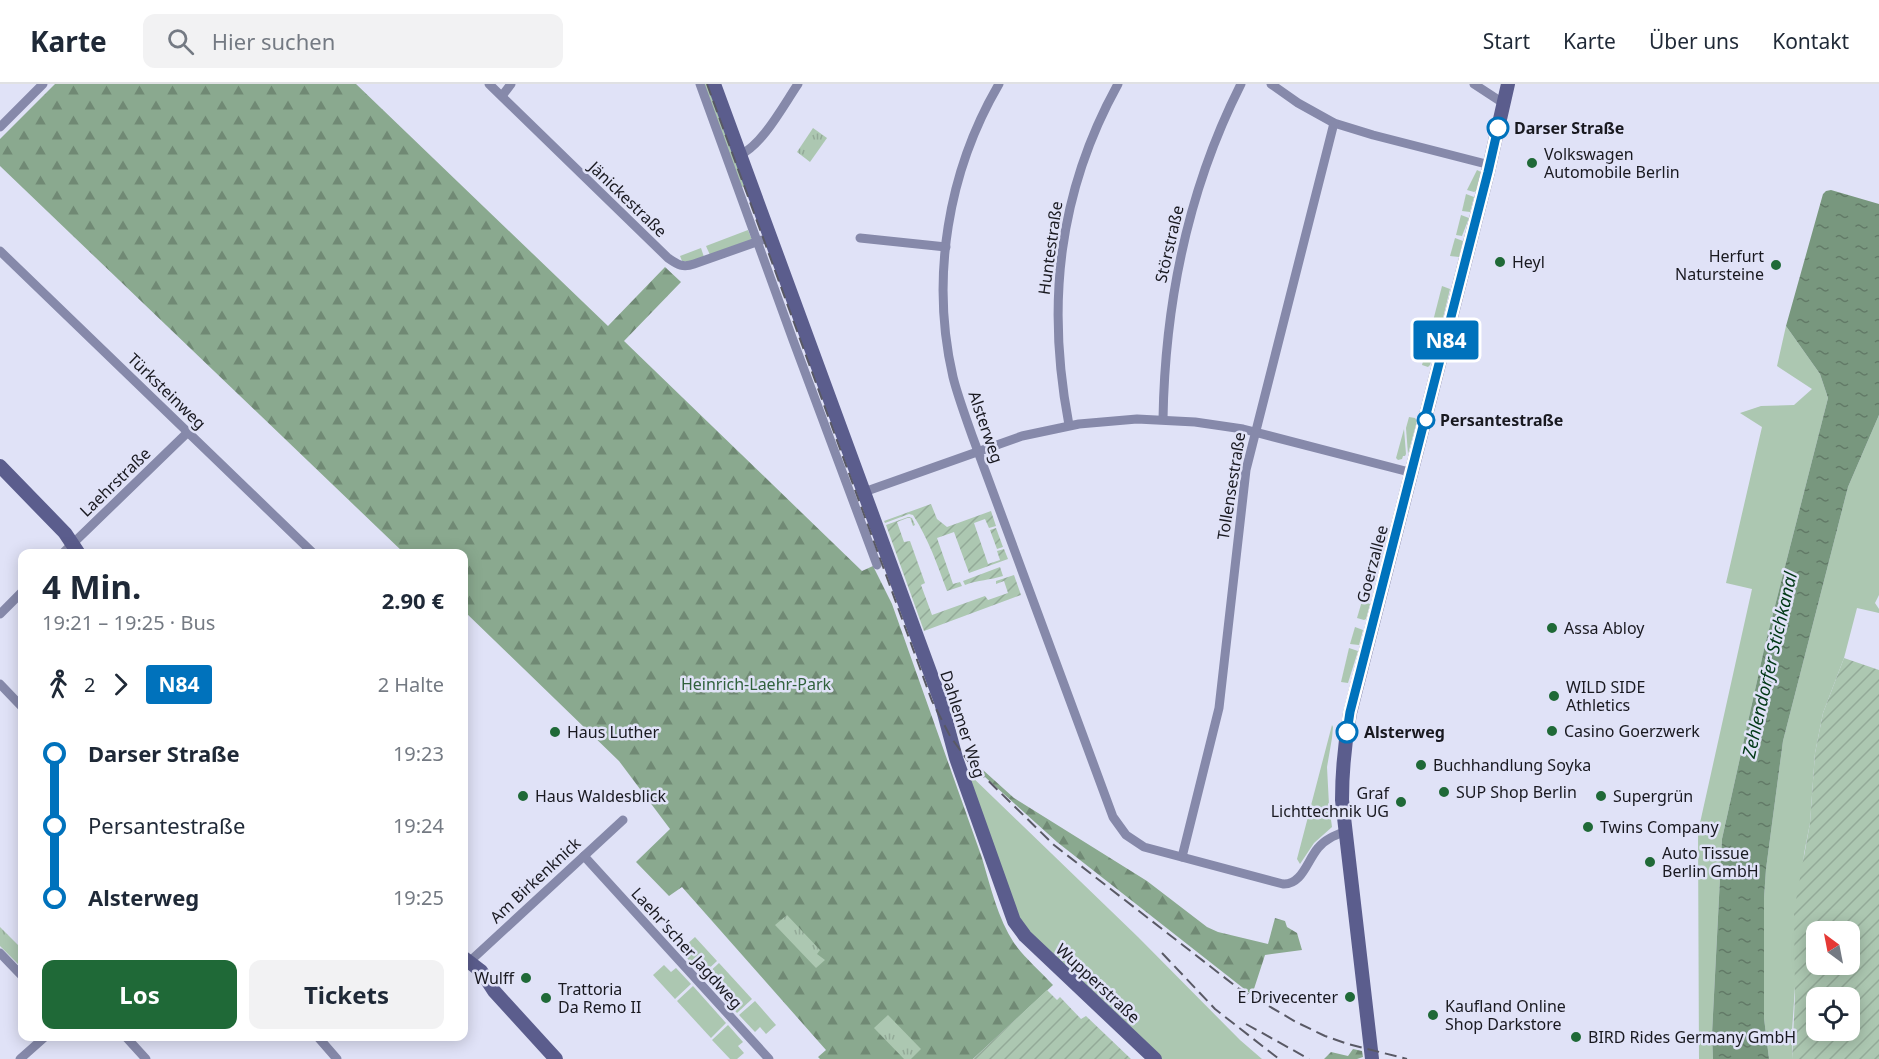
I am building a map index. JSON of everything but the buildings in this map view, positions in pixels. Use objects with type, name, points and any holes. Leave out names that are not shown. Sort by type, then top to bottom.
[{"type":"main road","name":"Dahlemer Weg","points":[[714,84],[740,155],[746,189],[776,274],[783,291],[798,312],[805,345],[850,474],[864,492],[871,530],[941,702],[959,767],[1014,921],[1020,929]]},
{"type":"main road","name":"Goerzallee","points":[[1372,1059],[1342,800],[1342,768],[1350,713],[1413,473],[1508,84]]},
{"type":"main road","points":[[0,466],[71,545]]},
{"type":"main road","name":"Wupperstraße","points":[[1020,929],[1155,1059]]},
{"type":"main road","points":[[468,966],[470,972],[494,991],[556,1059]]},
{"type":"street","points":[[0,128],[43,84]]},
{"type":"street","name":"Jänickestraße","points":[[489,84],[678,266],[686,267],[764,240]]},
{"type":"street","points":[[502,96],[511,84]]},
{"type":"street","name":"Dahlemer Weg","points":[[700,84],[746,189]]},
{"type":"street","points":[[740,155],[750,150],[759,140],[798,84]]},
{"type":"street","name":"Alsterweg","points":[[999,84],[965,158],[953,199],[943,285],[947,342],[955,382],[978,451],[1113,817],[1123,832],[1144,847],[1287,884],[1298,879],[1323,842],[1346,831]]},
{"type":"street","name":"Huntestraße","points":[[1069,426],[1060,374],[1057,336],[1057,292],[1062,246],[1071,201],[1084,159],[1118,84]]},
{"type":"street","name":"Störstraße","points":[[1163,419],[1168,329],[1183,245],[1206,166],[1241,84]]},
{"type":"street","points":[[1272,84],[1298,103],[1334,123],[1490,165]]},
{"type":"street","points":[[1474,84],[1503,103]]},
{"type":"street","name":"Tollensestraße","points":[[1182,857],[1219,708],[1242,494],[1255,432],[1334,123]]},
{"type":"street","points":[[860,238],[946,247]]},
{"type":"street","name":"Türksteinweg","points":[[0,251],[309,549]]},
{"type":"street","name":"Dahlemer Weg","points":[[783,291],[784,317],[793,340],[805,345]]},
{"type":"street","points":[[784,317],[798,312]]},
{"type":"street","points":[[793,340],[805,345]]},
{"type":"street","points":[[864,492],[1022,436],[1108,420],[1163,419],[1212,424],[1255,432],[1413,473]]},
{"type":"street","name":"Laehrstraße","points":[[71,545],[188,432]]},
{"type":"street","name":"Dahlemer Weg","points":[[850,474],[871,530],[877,565]]},
{"type":"street","points":[[0,614],[18,596]]},
{"type":"street","points":[[0,684],[18,703]]},
{"type":"street","name":"Am Birkenknick","points":[[468,958],[623,820]]},
{"type":"street","name":"Laehr'scher Jagdweg","points":[[584,856],[769,1059]]},
{"type":"street","points":[[0,953],[18,972]]},
{"type":"street","points":[[20,1059],[40,1041]]},
{"type":"street","points":[[130,1041],[146,1059]]},
{"type":"street","points":[[321,1041],[337,1059]]},
{"type":"green space","name":"Heinrich-Laehr-Park","points":[[55,84],[356,84],[608,326],[665,267],[681,282],[624,341],[862,571],[873,566],[892,604],[1003,923],[1018,949],[1053,985],[973,1059],[820,1059],[818,1057],[826,1050],[682,887],[669,896],[636,862],[670,829],[619,761],[468,615],[468,549],[400,549],[0,166],[0,139]]},
{"type":"green space","points":[[704,84],[710,84],[746,186],[741,187]]},
{"type":"green space","points":[[813,128],[827,138],[810,162],[797,152]]},
{"type":"green space","points":[[1477,170],[1481,172],[1476,191],[1467,190]]},
{"type":"green space","points":[[1466,194],[1474,197],[1470,212],[1462,211]]},
{"type":"green space","points":[[1461,215],[1469,218],[1462,236],[1456,235]]},
{"type":"green space","points":[[748,230],[752,240],[710,255],[706,246]]},
{"type":"green space","points":[[1455,238],[1463,241],[1459,257],[1450,256]]},
{"type":"green space","points":[[701,248],[704,257],[689,262],[682,261],[680,256]]},
{"type":"green space","points":[[1442,286],[1450,289],[1442,322],[1433,321]]},
{"type":"green space","points":[[1786,326],[1820,374],[1828,398],[1765,645],[1722,839],[1712,1034],[1713,1059],[1699,1059],[1698,832],[1752,589],[1726,583],[1762,427],[1740,413],[1761,406],[1794,405],[1812,389],[1777,366]]},
{"type":"green space","points":[[1432,328],[1439,332],[1428,367],[1422,365]]},
{"type":"green space","points":[[1879,415],[1879,595],[1875,603],[1879,613],[1857,608],[1844,658],[1823,713],[1815,753],[1810,823],[1804,854],[1792,1059],[1769,1059],[1764,1018],[1764,898],[1783,741],[1848,487]]},
{"type":"green space","points":[[1409,417],[1417,421],[1408,454],[1406,428]]},
{"type":"green space","points":[[1404,429],[1406,454],[1398,460],[1396,458]]},
{"type":"green space","points":[[931,504],[937,519],[947,527],[991,511],[996,526],[989,528],[985,519],[974,523],[988,564],[1000,560],[997,551],[1004,549],[1008,559],[969,573],[954,532],[937,538],[953,584],[960,582],[962,586],[947,591],[928,543],[913,515],[909,514],[885,523],[884,521]]},
{"type":"green space","points":[[908,517],[897,522],[904,542],[910,541],[925,583],[921,585],[932,615],[985,596],[988,600],[1008,593],[1004,581],[996,584],[996,581],[1014,575],[1021,595],[924,631],[886,525]]},
{"type":"green space","points":[[1382,524],[1390,527],[1382,557],[1373,557]]},
{"type":"green space","points":[[996,528],[1003,547],[997,549],[990,530]]},
{"type":"green space","points":[[1000,567],[1003,576],[965,585],[963,581]]},
{"type":"green space","points":[[1362,601],[1370,604],[1364,620],[1357,618]]},
{"type":"green space","points":[[1355,627],[1363,630],[1359,645],[1350,644]]},
{"type":"green space","points":[[1349,648],[1358,651],[1348,683],[1341,682]]},
{"type":"green space","points":[[1844,658],[1879,670],[1879,1059],[1792,1059],[1795,996],[1794,911],[1810,823],[1815,753],[1823,713]]},
{"type":"green space","points":[[1332,725],[1327,767],[1332,827],[1314,843],[1300,864],[1297,859]]},
{"type":"green space","points":[[973,761],[1014,798],[1147,881],[1207,927],[1218,932],[1268,944],[1275,918],[1285,921],[1287,927],[1297,933],[1302,950],[1265,955],[1252,995],[1057,842],[985,777],[972,763]]},
{"type":"green space","points":[[966,771],[1262,1059],[1161,1059],[1022,925]]},
{"type":"green space","points":[[787,915],[820,950],[817,954],[825,960],[816,968],[775,925]]},
{"type":"green space","points":[[0,927],[18,945],[18,964],[0,946]]},
{"type":"green space","points":[[695,937],[717,961],[702,975],[687,958],[692,953],[685,946]]},
{"type":"green space","points":[[719,963],[752,999],[737,1013],[704,977]]},
{"type":"green space","points":[[664,965],[671,972],[676,968],[691,984],[675,999],[653,975]]},
{"type":"green space","points":[[693,986],[726,1023],[711,1038],[677,1001]]},
{"type":"green space","points":[[1047,990],[1057,1000],[1060,997],[1081,1019],[1086,1016],[1131,1059],[973,1059]]},
{"type":"green space","points":[[755,1001],[776,1025],[766,1034],[760,1027],[755,1032],[739,1015]]},
{"type":"green space","points":[[888,1015],[921,1049],[911,1059],[904,1059],[874,1028]]},
{"type":"green space","points":[[728,1025],[743,1042],[738,1046],[744,1053],[737,1059],[730,1059],[712,1040]]},
{"type":"green space","points":[[1353,1049],[1362,1051],[1363,1057],[1324,1059],[1331,1052],[1348,1056]]},
{"type":"water","name":"Zehlendorfer Stichkanal","points":[[1831,190],[1879,204],[1879,415],[1848,487],[1783,741],[1764,898],[1764,1018],[1769,1059],[1713,1059],[1712,1034],[1722,839],[1765,645],[1828,398],[1820,374],[1786,326],[1823,194]]},
{"type":"railway","points":[[707,84],[932,701],[950,736],[968,761],[1054,845],[1238,988],[1325,1036],[1407,1059]]},
{"type":"railway","points":[[1162,953],[1215,1009],[1279,1059]]},
{"type":"railway","points":[[1246,1024],[1309,1059]]},
{"type":"bus line","name":"N84","points":[[1347,732],[1350,712],[1413,473],[1498,128]]},
{"type":"place","name":"Darser Straße","points":[[1498,128]]},
{"type":"place","name":"Volkswagen Automobile Berlin","points":[[1532,163]]},
{"type":"place","name":"Heyl","points":[[1500,262]]},
{"type":"place","name":"Herfurt Natursteine","points":[[1776,265]]},
{"type":"place","name":"Persantestraße","points":[[1426,420]]},
{"type":"place","name":"Assa Abloy","points":[[1552,628]]},
{"type":"place","name":"WILD SIDE Athletics","points":[[1554,696]]},
{"type":"place","name":"Casino Goerzwerk","points":[[1552,731]]},
{"type":"place","name":"Haus Luther","points":[[555,732]]},
{"type":"place","name":"Alsterweg","points":[[1347,732]]},
{"type":"place","name":"Buchhandlung Soyka","points":[[1421,765]]},
{"type":"place","name":"SUP Shop Berlin","points":[[1444,792]]},
{"type":"place","name":"Haus Waldesblick","points":[[523,796]]},
{"type":"place","name":"Supergrün","points":[[1601,796]]},
{"type":"place","name":"Graf Lichttechnik UG","points":[[1401,802]]},
{"type":"place","name":"Twins Company","points":[[1588,827]]},
{"type":"place","name":"Auto Tissue Berlin GmbH","points":[[1650,862]]},
{"type":"place","name":"Wulff","points":[[526,978]]},
{"type":"place","name":"E Drivecenter","points":[[1350,997]]},
{"type":"place","name":"Trattoria Da Remo II","points":[[546,998]]},
{"type":"place","name":"Kaufland Online Shop Darkstore","points":[[1433,1015]]},
{"type":"place","name":"BIRD Rides Germany GmbH","points":[[1576,1037]]}]
